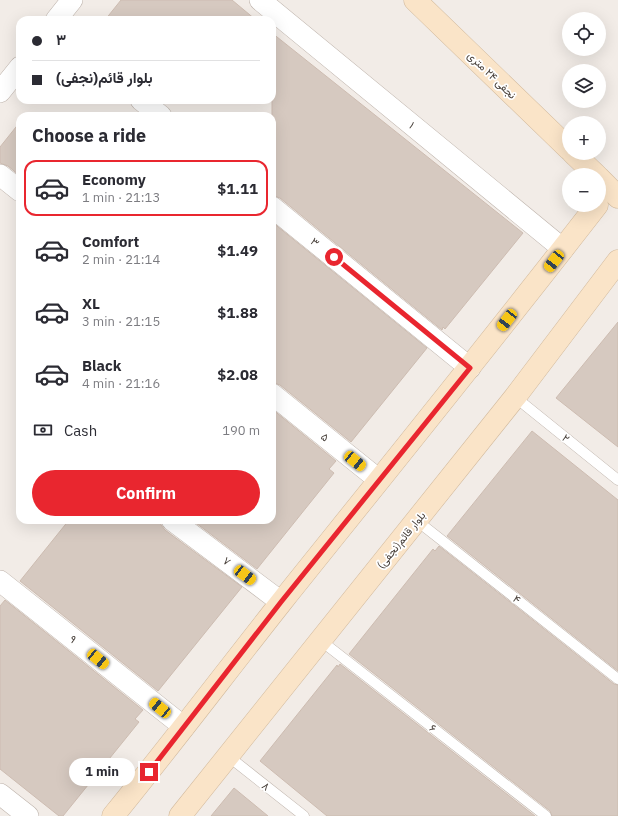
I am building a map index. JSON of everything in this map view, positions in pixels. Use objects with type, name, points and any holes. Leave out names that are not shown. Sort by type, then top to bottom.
[{"type":"street","points":[[59,16],[72,0]]},
{"type":"street","name":"۱","points":[[260,0],[563,249]]},
{"type":"street","name":"نجفی ۲۴ متری","points":[[415,0],[562,142]]},
{"type":"street","points":[[0,92],[16,72]]},
{"type":"street","points":[[146,104],[155,112]]},
{"type":"street","points":[[579,160],[585,168]]},
{"type":"street","points":[[0,175],[16,188]]},
{"type":"street","name":"۳","points":[[276,210],[470,368]]},
{"type":"street","points":[[114,816],[281,602],[470,368],[563,249],[589,212]]},
{"type":"street","name":"بلوار قائم(نجفی)","points":[[180,816],[515,397],[618,261]]},
{"type":"street","name":"۵","points":[[276,397],[379,480]]},
{"type":"street","name":"۷","points":[[177,524],[281,602]]},
{"type":"street","name":"۹","points":[[0,581],[184,727]]},
{"type":"street","points":[[0,794],[28,816]]},
{"type":"lane","name":"۲","points":[[515,397],[618,480]]},
{"type":"lane","name":"۴","points":[[416,520],[618,679]]},
{"type":"lane","name":"۶","points":[[320,640],[546,816]]},
{"type":"lane","name":"۸","points":[[228,756],[304,816]]},
{"type":"building","points":[[121,0],[232,0],[251,16],[108,16]]},
{"type":"building","points":[[276,36],[523,233],[445,329],[443,327],[442,330],[280,198],[276,196],[276,112],[272,112],[272,104],[276,104]]},
{"type":"building","points":[[16,127],[16,173],[8,166],[0,163],[0,147]]},
{"type":"building","points":[[276,225],[427,348],[351,442],[280,385],[276,384]]},
{"type":"building","points":[[618,322],[618,447],[556,398]]},
{"type":"building","points":[[276,412],[336,461],[329,469],[334,473],[257,569],[197,524],[276,524]]},
{"type":"building","points":[[532,431],[618,500],[618,671],[447,536]]},
{"type":"building","points":[[66,524],[161,524],[165,530],[242,587],[158,691],[20,581]]},
{"type":"building","points":[[439,546],[614,684],[618,685],[618,816],[552,816],[550,811],[349,654],[433,549],[435,551]]},
{"type":"building","points":[[5,600],[143,710],[135,719],[139,722],[63,816],[59,816],[0,769],[0,606]]},
{"type":"building","points":[[340,664],[535,816],[327,816],[260,761],[337,665],[338,667]]},
{"type":"building","points":[[234,788],[268,816],[211,816]]},
{"type":"route","points":[[149,772],[281,602],[470,368],[334,257]]}]
